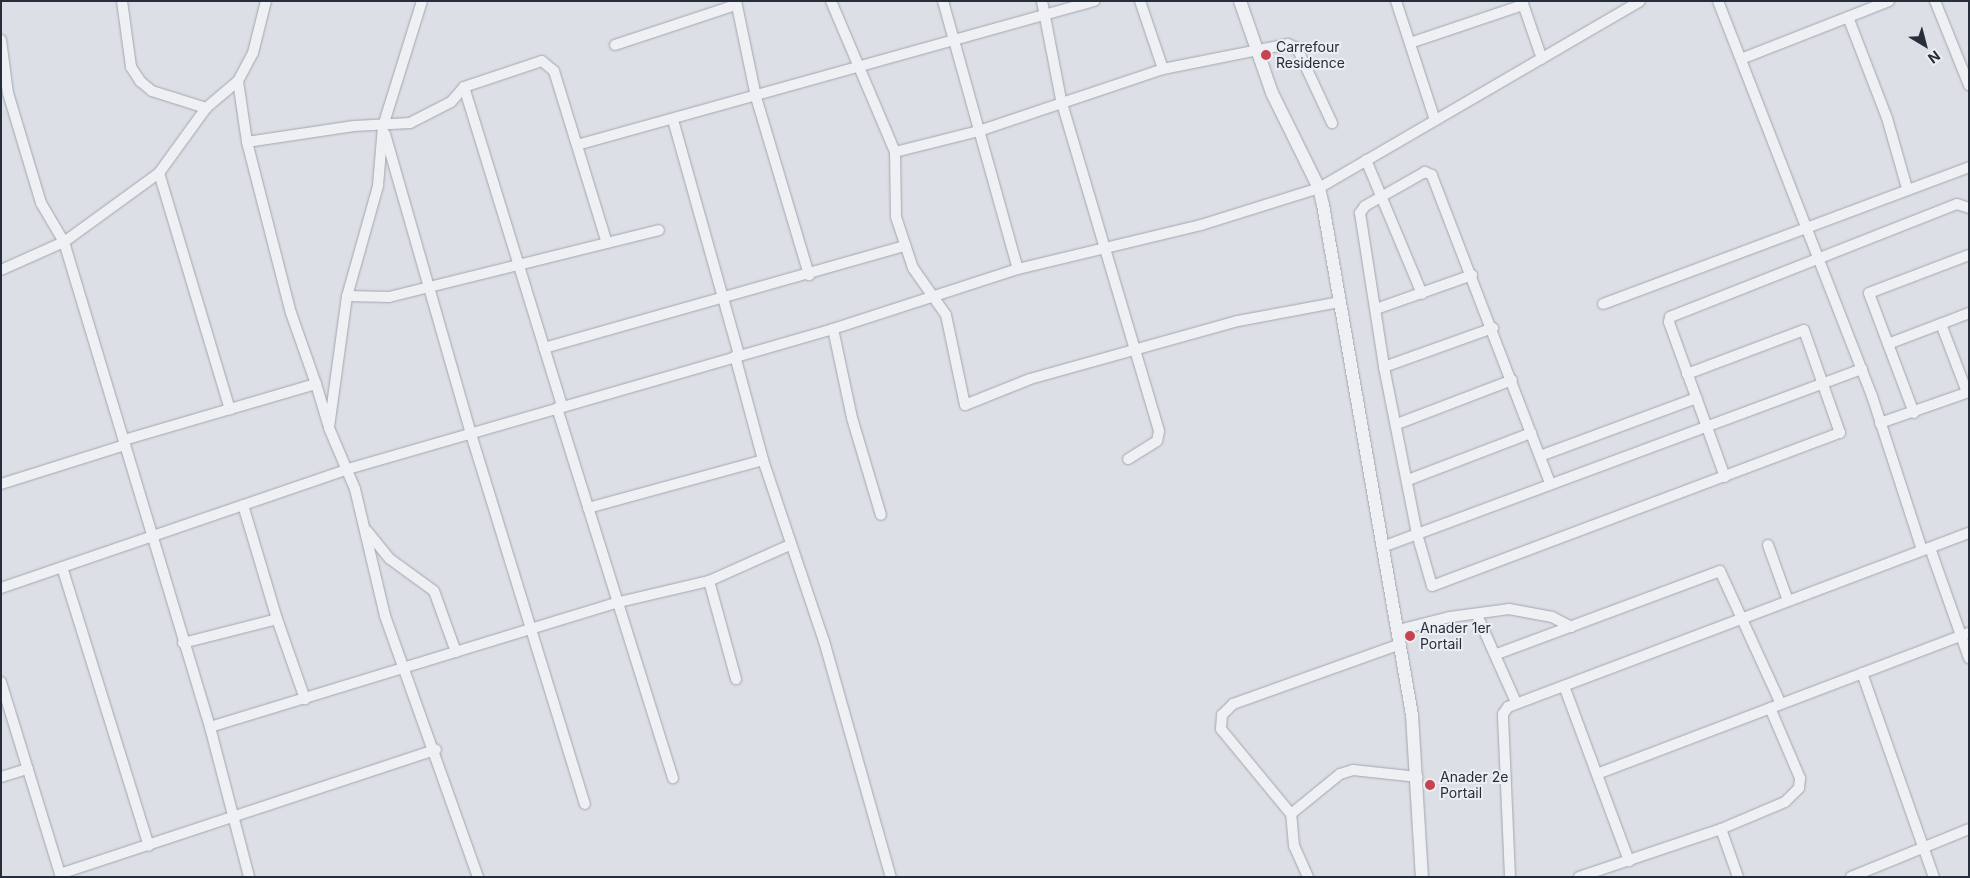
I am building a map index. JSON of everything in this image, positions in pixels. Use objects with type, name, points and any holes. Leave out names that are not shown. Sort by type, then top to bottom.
[{"type":"street","points":[[122,1],[131,67],[140,81],[152,91],[206,108]]},
{"type":"street","points":[[1,270],[64,242],[159,173],[206,108],[238,82],[253,53],[266,1]]},
{"type":"street","points":[[329,428],[347,296],[378,186],[383,126],[422,1]]},
{"type":"street","points":[[831,1],[895,152],[896,218],[904,246],[946,315],[965,405],[1030,379],[1137,352],[1238,321],[1340,302]]},
{"type":"street","points":[[943,1],[1018,269]]},
{"type":"street","points":[[1042,1],[1061,100],[1107,246],[1159,431],[1157,441],[1128,459]]},
{"type":"street","points":[[577,145],[860,70],[1094,1]]},
{"type":"street","points":[[1140,1],[1163,69]]},
{"type":"street","points":[[1240,1],[1284,122],[1318,188],[1385,546],[1401,644],[1418,777],[1422,877]]},
{"type":"street","points":[[1396,1],[1435,120]]},
{"type":"street","points":[[1,588],[348,469],[471,434],[559,406],[833,329],[934,298],[1018,269],[1107,246],[1201,225],[1318,188],[1640,1]]},
{"type":"street","points":[[1718,1],[1862,369],[1926,549],[1965,634],[1969,658]]},
{"type":"street","points":[[1742,59],[1889,1]]},
{"type":"street","points":[[1935,1],[1969,86]]},
{"type":"street","points":[[614,45],[735,3],[756,97],[809,275]]},
{"type":"street","points":[[1410,43],[1523,3],[1542,59]]},
{"type":"street","points":[[1848,17],[1887,118],[1907,188]]},
{"type":"street","points":[[1,40],[4,94],[40,203],[64,242],[210,727],[250,877]]},
{"type":"street","points":[[895,152],[979,131],[1061,100],[1163,69],[1293,43],[1332,123]]},
{"type":"street","points":[[247,142],[354,126],[383,126],[410,123],[451,102],[464,87],[530,61],[548,64],[554,70],[607,243]]},
{"type":"street","points":[[238,82],[247,142],[291,313],[329,428],[348,469],[366,531],[385,616],[404,671],[436,750],[478,877]]},
{"type":"street","points":[[464,87],[521,266],[615,604],[673,778]]},
{"type":"street","points":[[673,120],[724,300],[763,460],[790,545],[824,641],[891,877]]},
{"type":"street","points":[[383,126],[431,287],[471,434],[585,804]]},
{"type":"street","points":[[1366,160],[1384,195],[1422,294]]},
{"type":"street","points":[[1603,304],[1907,188],[1969,167]]},
{"type":"street","points":[[1550,483],[1493,328],[1430,172],[1384,195],[1360,212],[1384,367],[1397,424],[1417,534],[1428,581],[1437,587],[1838,436],[1823,383],[1804,330],[1687,374]]},
{"type":"street","points":[[159,173],[230,410]]},
{"type":"street","points":[[1725,477],[1668,322],[1674,313],[1956,204],[1969,208]]},
{"type":"street","points":[[347,296],[389,296],[521,266],[659,230]]},
{"type":"street","points":[[544,348],[724,300],[904,246]]},
{"type":"street","points":[[1914,413],[1869,293],[1969,255]]},
{"type":"street","points":[[1376,309],[1472,275]]},
{"type":"street","points":[[1888,344],[1969,313]]},
{"type":"street","points":[[1880,423],[1914,413],[1968,392],[1941,324]]},
{"type":"street","points":[[1384,367],[1493,328]]},
{"type":"street","points":[[833,329],[852,418],[881,515]]},
{"type":"street","points":[[1385,546],[1550,483],[1862,369]]},
{"type":"street","points":[[1397,424],[1512,380]]},
{"type":"street","points":[[1,484],[124,442],[316,384]]},
{"type":"street","points":[[1540,456],[1697,398]]},
{"type":"street","points":[[1408,480],[1531,433]]},
{"type":"street","points":[[588,508],[763,460]]},
{"type":"street","points":[[242,506],[277,620],[306,699]]},
{"type":"street","points":[[366,531],[390,559],[434,591],[456,652]]},
{"type":"street","points":[[1510,877],[1503,714],[1516,702],[1564,686],[1744,616],[1969,533]]},
{"type":"street","points":[[210,727],[404,671],[531,628],[615,604],[709,581],[790,545]]},
{"type":"street","points":[[1768,545],[1788,601]]},
{"type":"street","points":[[62,567],[149,846]]},
{"type":"street","points":[[1497,654],[1720,571],[1744,616],[1781,704]]},
{"type":"street","points":[[709,581],[736,680]]},
{"type":"street","points":[[1398,630],[1477,615],[1528,610],[1572,627]]},
{"type":"street","points":[[1477,615],[1497,654],[1516,702]]},
{"type":"street","points":[[183,642],[277,620]]},
{"type":"street","points":[[1598,774],[1965,634]]},
{"type":"street","points":[[1308,877],[1294,846],[1291,814],[1221,729],[1222,714],[1233,704],[1401,644]]},
{"type":"street","points":[[1862,673],[1934,877]]},
{"type":"street","points":[[1,683],[61,875],[235,820],[436,750]]},
{"type":"street","points":[[1564,686],[1629,860]]},
{"type":"street","points":[[1579,877],[1721,829],[1785,802],[1799,788],[1800,778],[1770,708]]},
{"type":"street","points":[[1,777],[28,769]]},
{"type":"street","points":[[1291,814],[1340,774],[1371,770],[1418,777]]},
{"type":"street","points":[[1721,829],[1738,877]]},
{"type":"street","points":[[1851,877],[1969,829]]},
{"type":"place","name":"Carrefour Residence","points":[[1266,55]]},
{"type":"place","name":"Anader 1er Portail","points":[[1410,636]]},
{"type":"place","name":"Anader 2e Portail","points":[[1430,785]]}]
